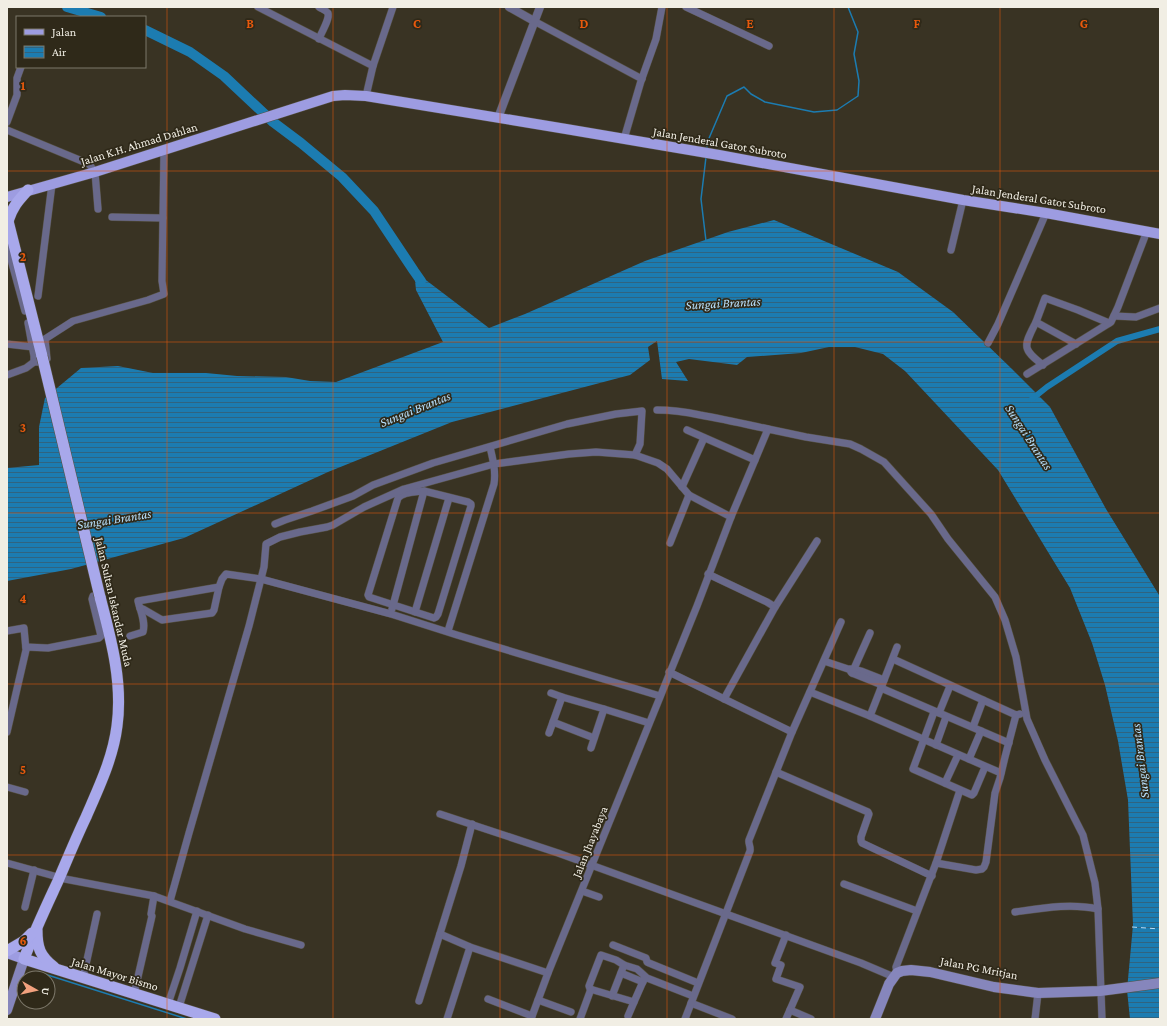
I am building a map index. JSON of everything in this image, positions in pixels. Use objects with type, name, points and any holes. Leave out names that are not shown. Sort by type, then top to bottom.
[{"type":"highway","points":[[7,219],[17,201],[28,190]]},
{"type":"highway","name":"Jalan Sultan Iskandar Muda","points":[[7,219],[38,359],[97,596],[114,655],[118,686],[118,725],[112,751],[98,791],[37,926],[24,959]]},
{"type":"highway","points":[[7,952],[31,935],[37,926]]},
{"type":"highway","points":[[37,926],[38,946],[40,952],[56,969]]},
{"type":"highway","name":"Jalan Mayor Bismo","points":[[24,959],[215,1019]]},
{"type":"main road","name":"Jalan Jenderal Gatot Subroto","points":[[277,114],[333,96],[345,94],[366,96],[718,155],[1160,234]]},
{"type":"main road","name":"Jalan K.H. Ahmad Dahlan","points":[[7,196],[95,172],[277,114]]},
{"type":"main road","name":"Jalan Mayor Bismo","points":[[7,952],[24,959]]},
{"type":"main road","points":[[7,1010],[24,959]]},
{"type":"main road","name":"Jalan PG Mritjan","points":[[895,975],[902,971],[911,970],[930,972],[994,987],[1038,993],[1102,990],[1160,983]]},
{"type":"main road","points":[[875,1019],[889,984],[895,975]]},
{"type":"street","points":[[258,7],[373,66]]},
{"type":"street","points":[[318,39],[328,18],[327,12],[319,7]]},
{"type":"street","points":[[366,96],[373,66],[393,7]]},
{"type":"street","points":[[509,7],[642,80]]},
{"type":"street","points":[[498,118],[540,7]]},
{"type":"street","points":[[624,139],[656,39],[662,7]]},
{"type":"street","points":[[686,7],[769,46]]},
{"type":"street","points":[[7,122],[17,95],[17,78],[21,68]]},
{"type":"street","points":[[7,130],[89,164],[95,172],[98,209]]},
{"type":"street","points":[[7,245],[9,260],[29,325],[33,347],[40,362],[47,359],[45,339],[73,321],[148,300],[164,294],[162,281],[164,149]]},
{"type":"street","points":[[38,296],[52,184]]},
{"type":"street","points":[[951,250],[963,200]]},
{"type":"street","points":[[988,343],[998,324],[1046,213]]},
{"type":"street","points":[[112,217],[163,218]]},
{"type":"street","points":[[1028,374],[1111,322],[1147,231]]},
{"type":"street","points":[[1043,365],[1032,357],[1026,346],[1046,298],[1109,323]]},
{"type":"street","points":[[1114,316],[1136,317],[1160,308]]},
{"type":"street","points":[[1036,322],[1076,344]]},
{"type":"street","points":[[7,344],[33,347]]},
{"type":"street","points":[[7,375],[26,368],[38,359]]},
{"type":"street","points":[[657,410],[680,411],[806,437],[850,444],[861,448],[884,462],[931,514],[948,539],[995,597],[1005,620],[1016,657],[1027,719],[1042,753],[1083,835],[1094,883],[1098,909],[1102,1019]]},
{"type":"street","points":[[275,524],[353,496],[373,484],[433,463],[567,424],[616,414],[642,411],[640,444],[635,455]]},
{"type":"street","name":"Jalan Jhayabaya","points":[[531,1018],[731,516],[768,429]]},
{"type":"street","points":[[687,430],[755,460]]},
{"type":"street","points":[[682,487],[704,438]]},
{"type":"street","points":[[448,631],[494,484],[494,464],[490,447]]},
{"type":"street","points":[[170,901],[249,626],[266,556],[265,546],[272,541],[287,535],[333,525],[364,507],[404,489],[494,464],[596,452],[635,455],[658,463],[664,466],[689,495],[731,516]]},
{"type":"street","points":[[391,614],[424,491]]},
{"type":"street","points":[[424,491],[450,498],[468,502],[471,506],[437,616],[434,618],[369,598],[368,595],[398,498],[401,495],[424,491]]},
{"type":"street","points":[[670,543],[689,495]]},
{"type":"street","points":[[415,612],[450,498]]},
{"type":"street","points":[[724,699],[775,607],[817,541]]},
{"type":"street","points":[[140,608],[162,620],[212,613],[222,579],[226,574],[261,579],[391,614],[660,696]]},
{"type":"street","points":[[708,574],[775,607]]},
{"type":"street","points":[[130,636],[143,632],[144,630],[144,621],[138,601],[220,587]]},
{"type":"street","points":[[26,646],[48,648],[99,638],[101,636],[92,599],[97,596]]},
{"type":"street","points":[[685,1019],[750,851],[751,847],[748,841],[792,732],[841,623]]},
{"type":"street","points":[[7,631],[24,628],[26,646],[7,732]]},
{"type":"street","points":[[852,671],[870,633]]},
{"type":"street","points":[[870,716],[897,647]]},
{"type":"street","points":[[893,659],[1016,715],[1025,711]]},
{"type":"street","points":[[825,661],[883,684],[937,713],[1009,743]]},
{"type":"street","points":[[669,672],[792,732]]},
{"type":"street","points":[[950,686],[924,740],[913,769],[971,795],[974,793],[985,767]]},
{"type":"street","points":[[810,692],[870,716],[1001,773]]},
{"type":"street","points":[[551,693],[649,723]]},
{"type":"street","points":[[549,732],[562,697]]},
{"type":"street","points":[[973,728],[983,700]]},
{"type":"street","points":[[591,748],[604,709]]},
{"type":"street","points":[[936,863],[976,870],[984,867],[990,841],[995,793],[1016,715]]},
{"type":"street","points":[[936,745],[946,717]]},
{"type":"street","points":[[553,722],[594,738]]},
{"type":"street","points":[[969,759],[981,731]]},
{"type":"street","points":[[946,783],[958,755]]},
{"type":"street","points":[[776,772],[868,812],[869,814],[861,841],[932,876]]},
{"type":"street","points":[[7,787],[25,792]]},
{"type":"street","points":[[440,814],[592,865],[895,975],[896,967],[932,876],[960,790]]},
{"type":"street","points":[[419,1001],[462,866],[472,824]]},
{"type":"street","points":[[7,863],[59,877],[154,896],[245,929],[301,945]]},
{"type":"street","points":[[25,907],[34,870]]},
{"type":"street","points":[[844,884],[917,911]]},
{"type":"street","points":[[582,891],[599,897]]},
{"type":"street","points":[[134,994],[152,916],[154,896]]},
{"type":"street","points":[[1015,912],[1076,905],[1098,909]]},
{"type":"street","points":[[168,1004],[197,911]]},
{"type":"street","points":[[83,978],[97,914]]},
{"type":"street","points":[[179,1007],[208,915]]},
{"type":"street","points":[[440,934],[470,947],[548,973]]},
{"type":"street","points":[[786,935],[775,962],[781,964],[776,979],[800,987],[786,1019]]},
{"type":"street","points":[[613,945],[646,958],[649,963],[698,983]]},
{"type":"street","points":[[447,1019],[470,947]]},
{"type":"street","points":[[580,1019],[591,989],[589,986],[601,955],[637,969],[644,979]]},
{"type":"street","points":[[612,996],[624,965]]},
{"type":"street","points":[[621,973],[644,979],[692,999],[732,1019]]},
{"type":"street","points":[[628,1016],[644,979]]},
{"type":"street","points":[[591,989],[634,1002]]},
{"type":"street","points":[[1035,1019],[1038,993]]},
{"type":"street","points":[[488,999],[531,1018]]},
{"type":"street","points":[[538,1000],[572,1012]]},
{"type":"street","points":[[790,1010],[811,1019]]},
{"type":"water","name":"Sungai Brantas","points":[[774,220],[898,272],[953,312],[1012,369],[1050,407],[1106,509],[1159,595],[1160,1019],[1130,1019],[1127,990],[1133,925],[1128,800],[1118,741],[1105,685],[1092,643],[1070,588],[998,470],[905,371],[883,354],[855,347],[829,347],[801,353],[747,357],[737,365],[689,359],[676,362],[688,381],[662,379],[657,341],[648,347],[650,360],[630,375],[452,422],[328,472],[184,538],[71,569],[7,581],[7,468],[39,465],[39,427],[45,398],[81,368],[118,366],[153,373],[206,373],[237,376],[286,377],[310,381],[336,382],[443,342],[416,290],[414,271],[489,328],[525,314],[645,261],[728,232]]},
{"type":"waterway","points":[[67,7],[98,16]]},
{"type":"waterway","points":[[707,149],[707,143],[727,96],[744,87],[751,94],[765,102],[814,112],[837,110],[858,96],[859,81],[854,54],[858,32],[848,7]]},
{"type":"waterway","points":[[146,30],[190,52],[224,76],[273,122],[342,177],[374,211],[421,281]]},
{"type":"waterway","points":[[706,157],[701,199],[706,241]]},
{"type":"waterway","points":[[1032,399],[1047,387],[1117,341],[1160,329]]},
{"type":"waterway","points":[[56,978],[187,1019]]},
{"type":"ferry route","points":[[1132,927],[1160,929]]}]
